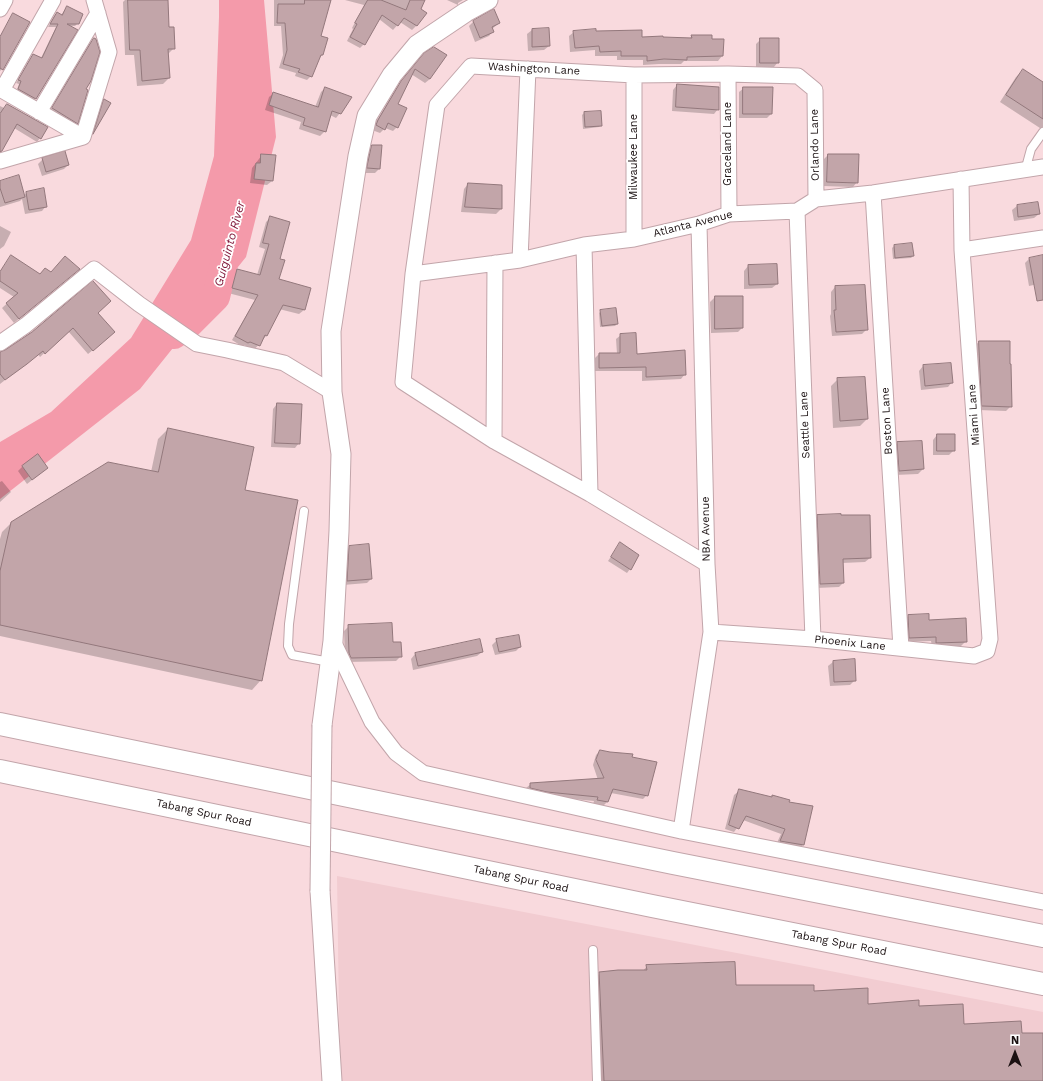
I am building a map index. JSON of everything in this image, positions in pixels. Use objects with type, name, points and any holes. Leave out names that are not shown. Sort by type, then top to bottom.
[{"type":"highway","points":[[0,724],[680,865],[1043,936]]},
{"type":"highway","name":"Tabang Spur Road","points":[[0,771],[652,906],[1043,984]]},
{"type":"street","points":[[0,9],[5,0]]},
{"type":"street","points":[[53,0],[1,90],[82,137]]},
{"type":"street","points":[[332,1081],[320,891],[322,725],[333,641],[339,530],[341,454],[332,392],[331,331],[358,156],[368,116],[392,75],[417,45],[466,12],[488,0]]},
{"type":"street","points":[[39,112],[96,7]]},
{"type":"street","points":[[82,137],[109,52],[96,7]]},
{"type":"street","name":"Washington Lane","points":[[413,274],[437,105],[471,66],[634,75],[728,74],[798,76],[814,90]]},
{"type":"street","points":[[520,260],[528,69]]},
{"type":"street","name":"Graceland Lane","points":[[728,74],[729,214]]},
{"type":"street","name":"Milwaukee Lane","points":[[634,75],[634,239]]},
{"type":"street","name":"Orlando Lane","points":[[814,90],[816,199]]},
{"type":"street","points":[[0,161],[82,137]]},
{"type":"street","points":[[0,148],[14,157]]},
{"type":"street","name":"Atlanta Avenue","points":[[413,274],[495,264],[520,260],[584,245],[634,239],[699,224],[729,214],[797,211],[816,199],[873,194],[961,179],[1043,168]]},
{"type":"street","name":"Miami Lane","points":[[961,179],[962,250],[990,639],[988,650]]},
{"type":"street","name":"Boston Lane","points":[[873,194],[901,648]]},
{"type":"street","name":"Seattle Lane","points":[[797,211],[813,639]]},
{"type":"street","name":"NBA Avenue","points":[[681,831],[711,632],[707,564],[699,224]]},
{"type":"street","points":[[962,250],[1043,238]]},
{"type":"street","points":[[584,245],[590,494]]},
{"type":"street","points":[[494,441],[495,264]]},
{"type":"street","points":[[0,343],[26,325],[94,269],[138,304],[197,344],[284,363],[332,392]]},
{"type":"street","points":[[413,274],[403,382],[494,441],[590,494],[707,564]]},
{"type":"street","name":"Phoenix Lane","points":[[711,632],[813,639],[974,656],[988,650]]},
{"type":"street","points":[[333,641],[372,722],[396,753],[423,773],[681,831],[1043,902]]},
{"type":"lane","points":[[1026,171],[1031,149],[1043,132]]},
{"type":"lane","points":[[304,511],[289,624],[288,646],[292,655],[330,662]]},
{"type":"lane","points":[[593,950],[597,1081]]},
{"type":"shaded area","points":[[337,876],[1043,1012],[1043,1081],[340,1081]]},
{"type":"water","points":[[219,0],[264,0],[276,137],[246,257],[140,389],[0,499],[0,442],[51,412],[131,338],[191,240],[214,156]]},
{"type":"building","points":[[128,0],[168,0],[169,27],[174,27],[175,49],[168,49],[170,78],[142,81],[140,50],[130,50]]},
{"type":"building","points":[[305,0],[331,0],[321,36],[328,38],[323,55],[321,55],[312,77],[298,72],[300,69],[283,64],[287,50],[285,23],[277,23],[278,4],[304,4]]},
{"type":"building","points":[[368,0],[381,0],[406,10],[410,0],[425,0],[421,9],[427,13],[417,26],[404,18],[398,26],[382,15],[365,45],[350,37],[357,24],[355,23]]},
{"type":"building","points":[[67,6],[83,14],[79,24],[67,24],[78,30],[36,99],[18,89],[21,81],[18,80],[33,54],[42,58],[58,24],[50,24],[57,12],[62,15]]},
{"type":"building","points":[[494,9],[500,23],[492,27],[494,32],[480,38],[473,21]]},
{"type":"building","points":[[13,13],[30,22],[3,70],[0,68],[0,37]]},
{"type":"building","points":[[549,28],[550,46],[532,47],[532,29]]},
{"type":"building","points":[[596,29],[596,31],[642,30],[642,37],[663,36],[692,38],[691,35],[712,35],[712,39],[724,39],[723,56],[687,57],[687,60],[664,59],[647,61],[647,56],[621,56],[621,51],[600,52],[599,46],[575,48],[573,31]]},
{"type":"building","points":[[94,38],[96,39],[100,52],[91,81],[86,89],[88,90],[78,124],[52,108]]},
{"type":"building","points":[[760,38],[779,38],[779,63],[760,63]]},
{"type":"building","points":[[434,47],[447,55],[430,79],[415,69],[398,104],[407,108],[398,128],[388,123],[385,130],[376,125],[401,81],[424,53]]},
{"type":"building","points":[[1023,69],[1043,82],[1043,119],[1006,95]]},
{"type":"building","points":[[677,84],[719,87],[719,110],[676,107]]},
{"type":"building","points":[[325,87],[352,97],[341,114],[332,111],[326,132],[303,125],[305,118],[269,105],[273,92],[318,107]]},
{"type":"building","points":[[743,87],[773,87],[772,114],[743,114]]},
{"type":"building","points":[[104,99],[111,103],[93,134]]},
{"type":"building","points":[[7,104],[48,127],[41,139],[17,124],[0,152],[0,114]]},
{"type":"building","points":[[601,111],[602,126],[585,127],[584,112]]},
{"type":"building","points":[[372,145],[382,145],[380,169],[367,168]]},
{"type":"building","points":[[65,151],[69,165],[46,172],[42,158]]},
{"type":"building","points":[[261,154],[276,155],[273,181],[254,179],[256,163],[260,163]]},
{"type":"building","points":[[828,154],[859,154],[858,183],[827,182]]},
{"type":"building","points":[[19,175],[25,197],[5,203],[0,188],[0,181]]},
{"type":"building","points":[[468,183],[502,185],[502,209],[465,207]]},
{"type":"building","points":[[44,188],[47,207],[29,210],[26,192]]},
{"type":"building","points":[[1038,202],[1040,214],[1018,217],[1017,205]]},
{"type":"building","points":[[270,216],[290,222],[280,259],[285,260],[279,279],[311,288],[305,310],[283,305],[267,336],[265,335],[260,346],[250,342],[248,343],[235,336],[258,295],[232,288],[237,269],[260,275],[269,244],[263,243]]},
{"type":"building","points":[[912,243],[914,256],[895,258],[894,245]]},
{"type":"building","points":[[11,255],[40,274],[45,268],[51,272],[65,256],[80,269],[19,319],[6,303],[18,293],[0,281],[0,272]]},
{"type":"building","points":[[1043,255],[1043,300],[1037,301],[1029,258]]},
{"type":"building","points":[[777,264],[778,284],[749,285],[748,265]]},
{"type":"building","points":[[93,281],[111,301],[98,313],[115,332],[93,351],[73,328],[45,354],[43,351],[5,380],[0,374],[0,352],[32,332]]},
{"type":"building","points":[[865,285],[868,330],[836,332],[834,310],[836,310],[835,286]]},
{"type":"building","points":[[715,296],[743,296],[743,328],[715,329]]},
{"type":"building","points":[[616,308],[618,324],[602,326],[600,310]]},
{"type":"building","points":[[636,333],[637,354],[685,350],[686,375],[646,377],[646,367],[599,368],[599,353],[620,353],[620,334]]},
{"type":"building","points":[[979,341],[1010,341],[1012,407],[982,406]]},
{"type":"building","points":[[951,363],[953,383],[925,386],[923,365]]},
{"type":"building","points":[[865,377],[868,419],[840,421],[837,378]]},
{"type":"building","points":[[277,403],[302,404],[300,444],[275,443]]},
{"type":"building","points":[[168,428],[254,447],[245,490],[298,500],[262,681],[0,625],[0,571],[11,522],[108,462],[158,472]]},
{"type":"building","points":[[937,434],[955,434],[955,451],[937,451]]},
{"type":"building","points":[[922,441],[924,469],[899,471],[897,442]]},
{"type":"building","points":[[38,454],[48,468],[32,480],[22,466]]},
{"type":"building","points":[[817,515],[870,515],[871,558],[843,559],[844,583],[820,584]]},
{"type":"building","points":[[620,542],[639,555],[631,570],[611,557]]},
{"type":"building","points":[[369,544],[372,579],[347,581],[349,546]]},
{"type":"building","points":[[929,614],[929,620],[966,618],[967,642],[936,643],[936,637],[909,638],[908,615]]},
{"type":"building","points":[[392,623],[393,642],[401,642],[402,657],[351,658],[349,653],[348,625]]},
{"type":"building","points":[[519,635],[521,647],[499,652],[496,639]]},
{"type":"building","points":[[480,639],[483,652],[418,666],[415,653]]},
{"type":"building","points":[[855,659],[856,681],[834,682],[833,661]]},
{"type":"building","points":[[600,750],[633,754],[632,757],[657,762],[648,796],[613,789],[608,802],[597,800],[598,797],[547,792],[530,788],[530,783],[604,778],[596,760]]},
{"type":"building","points":[[739,789],[772,797],[772,795],[790,800],[789,802],[813,806],[804,845],[780,841],[785,829],[746,816],[739,829],[729,825]]},
{"type":"building","points":[[735,962],[736,985],[814,985],[814,991],[868,988],[868,1004],[919,1000],[919,1006],[963,1004],[964,1024],[1021,1021],[1022,1033],[1043,1033],[1043,1081],[604,1081],[599,972],[618,970],[647,970],[646,965]]},
{"type":"waterway","name":"Guiguinto River","points":[[174,335],[187,326],[216,297],[226,255]]}]
